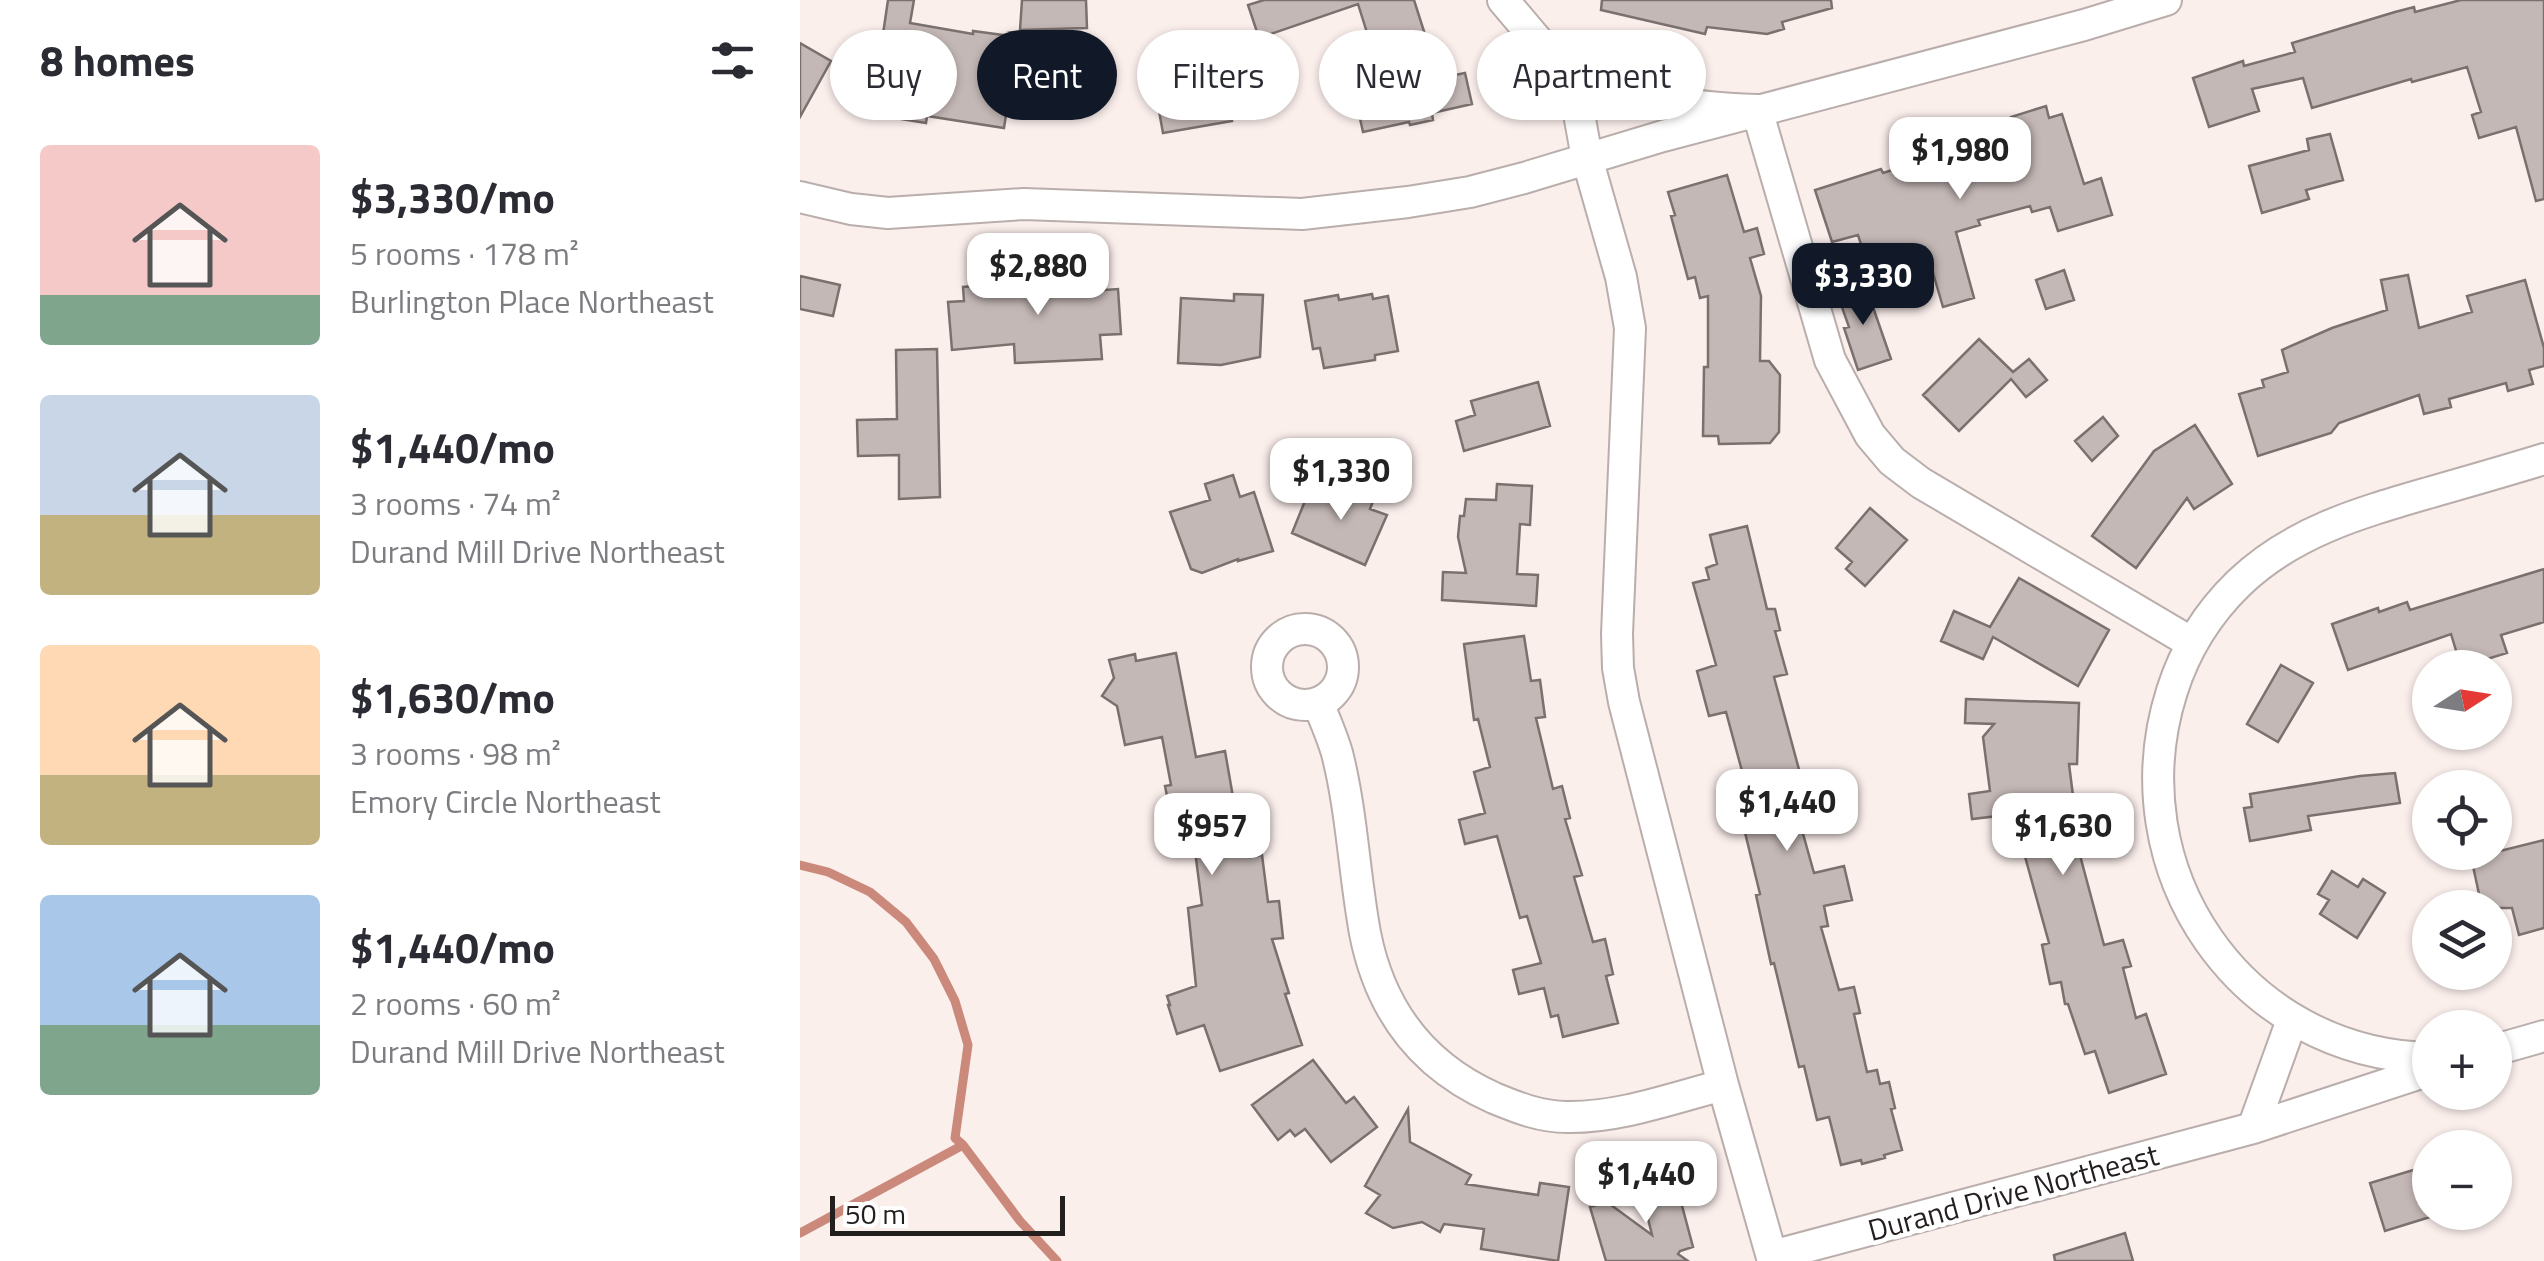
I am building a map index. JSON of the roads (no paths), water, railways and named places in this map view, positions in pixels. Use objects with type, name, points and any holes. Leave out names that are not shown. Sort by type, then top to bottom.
[{"type":"street","points":[[1504,0],[1530,30]]},
{"type":"street","points":[[800,197],[851,210],[888,212],[1051,204],[1302,214],[1353,210],[1470,192],[2166,0]]},
{"type":"street","points":[[1706,107],[1757,110]]},
{"type":"street","points":[[1757,110],[1830,360],[1870,436],[1892,461],[1920,482],[2192,643]]},
{"type":"street","points":[[1581,120],[1630,328],[1618,668],[1723,1085],[1773,1259]]},
{"type":"street","points":[[2412,1056],[2375,1053],[2339,1042],[2292,1020],[2252,988],[2212,943],[2185,902],[2167,852],[2158,798],[2160,736],[2192,643],[2215,610],[2259,565],[2307,534],[2372,509],[2544,459]]},
{"type":"street","points":[[1318,703],[1336,751],[1366,934],[1380,988],[1406,1032],[1442,1068],[1483,1093],[1524,1110],[1566,1117],[1606,1114],[1723,1085]]},
{"type":"street","points":[[2253,1128],[2292,1020]]},
{"type":"street","points":[[2512,1045],[2544,1036]]},
{"type":"street","name":"Durand Drive Northeast","points":[[1773,1259],[2253,1128],[2412,1076]]},
{"type":"waterway","points":[[800,865],[828,872],[870,892],[906,922],[934,959],[955,1001],[968,1045],[955,1138],[1057,1261]]},
{"type":"waterway","points":[[800,1233],[963,1145]]}]
